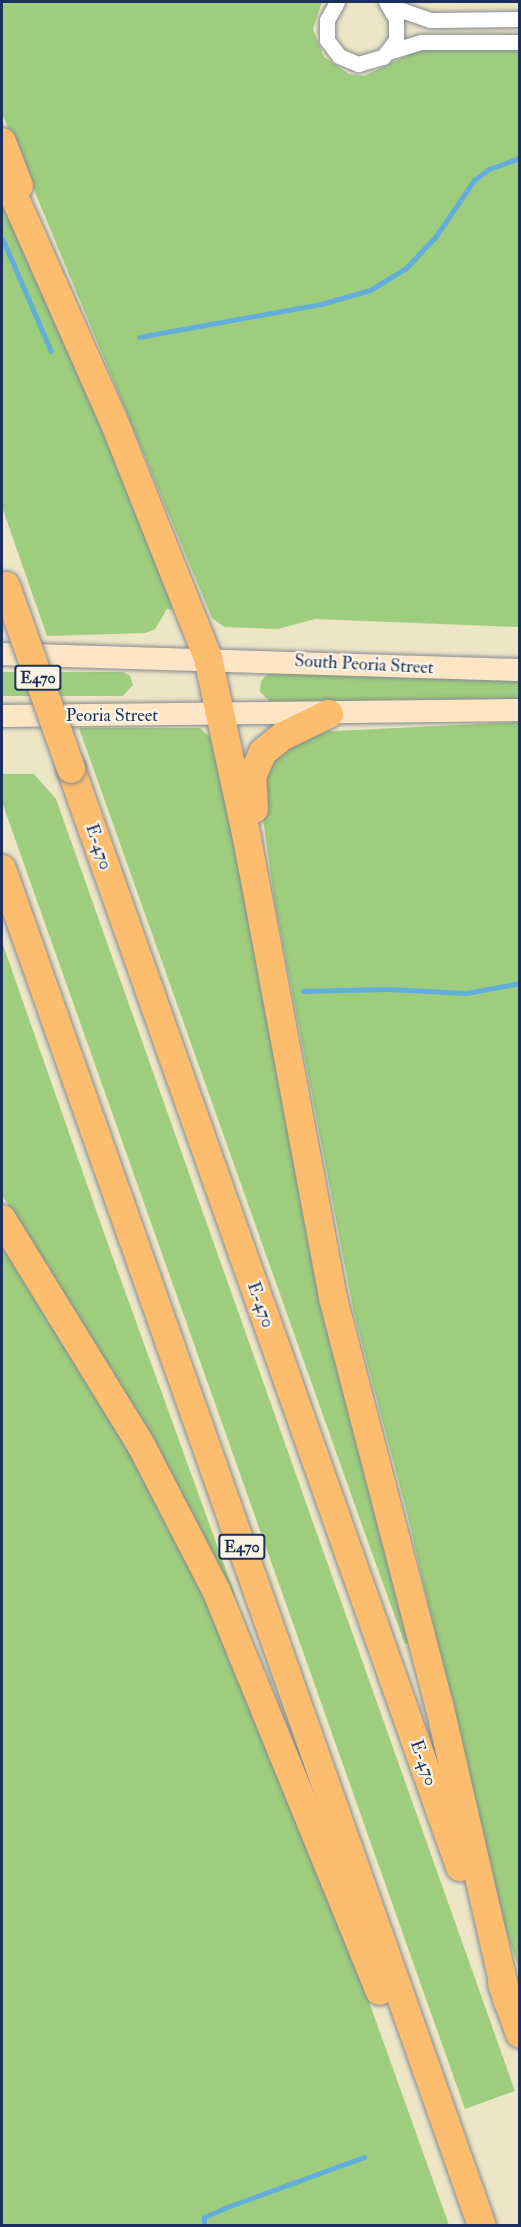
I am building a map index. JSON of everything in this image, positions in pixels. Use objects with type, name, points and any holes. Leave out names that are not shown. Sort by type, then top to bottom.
[{"type":"highway","points":[[2,142],[38,234],[44,259],[208,658],[222,716],[333,1298],[439,1704],[508,2002]]},
{"type":"highway","points":[[2,169],[30,237],[44,259]]},
{"type":"highway","name":"E-470","points":[[4,581],[519,2034]]},
{"type":"highway","points":[[253,878],[261,846],[251,791],[253,769],[274,742],[328,714]]},
{"type":"highway","name":"E470","points":[[2,869],[482,2226]]},
{"type":"highway","points":[[2,1219],[150,1461],[216,1590],[393,2024],[436,2096]]},
{"type":"main road","points":[[2,654],[208,658]]},
{"type":"main road","name":"South Peoria Street","points":[[208,658],[519,670]]},
{"type":"main road","points":[[222,716],[519,710]]},
{"type":"main road","name":"Peoria Street","points":[[2,716],[222,716]]},
{"type":"street","points":[[337,2],[326,26],[327,40],[339,56],[364,64],[388,52],[422,42],[519,42]]},
{"type":"street","points":[[388,4],[397,26],[396,40],[388,52]]},
{"type":"street","points":[[388,4],[430,20],[519,19]]},
{"type":"green space","points":[[2,2],[322,2],[313,29],[324,57],[349,74],[364,76],[419,50],[519,50],[519,627],[315,619],[278,629],[224,627],[212,618],[2,113]]},
{"type":"green space","points":[[2,190],[174,603],[172,610],[167,609],[155,629],[146,633],[47,636],[2,507]]},
{"type":"green space","points":[[2,672],[123,672],[130,676],[133,685],[123,696],[2,696]]},
{"type":"green space","points":[[269,673],[519,681],[519,699],[362,700],[275,706],[260,692],[261,681]]},
{"type":"green space","points":[[519,722],[519,1969],[499,1909],[408,1517],[354,1313],[274,898],[261,790],[274,758],[315,732]]},
{"type":"green space","points":[[79,728],[200,728],[213,740],[409,1643],[405,1644],[368,1542]]},
{"type":"green space","points":[[2,774],[34,774],[56,799],[515,2091],[465,2109],[2,802]]},
{"type":"green space","points":[[2,942],[235,1595],[229,1597],[113,1380],[2,1195]]},
{"type":"green space","points":[[2,1247],[134,1459],[194,1570],[363,1985],[449,2225],[2,2225]]},
{"type":"waterway","points":[[139,337],[321,304],[370,290],[406,268],[436,236],[474,180],[489,169],[520,158]]},
{"type":"waterway","points":[[2,238],[51,351]]},
{"type":"waterway","points":[[303,991],[388,989],[466,993],[520,983]]},
{"type":"waterway","points":[[204,2226],[204,2217],[227,2207],[364,2157]]}]
